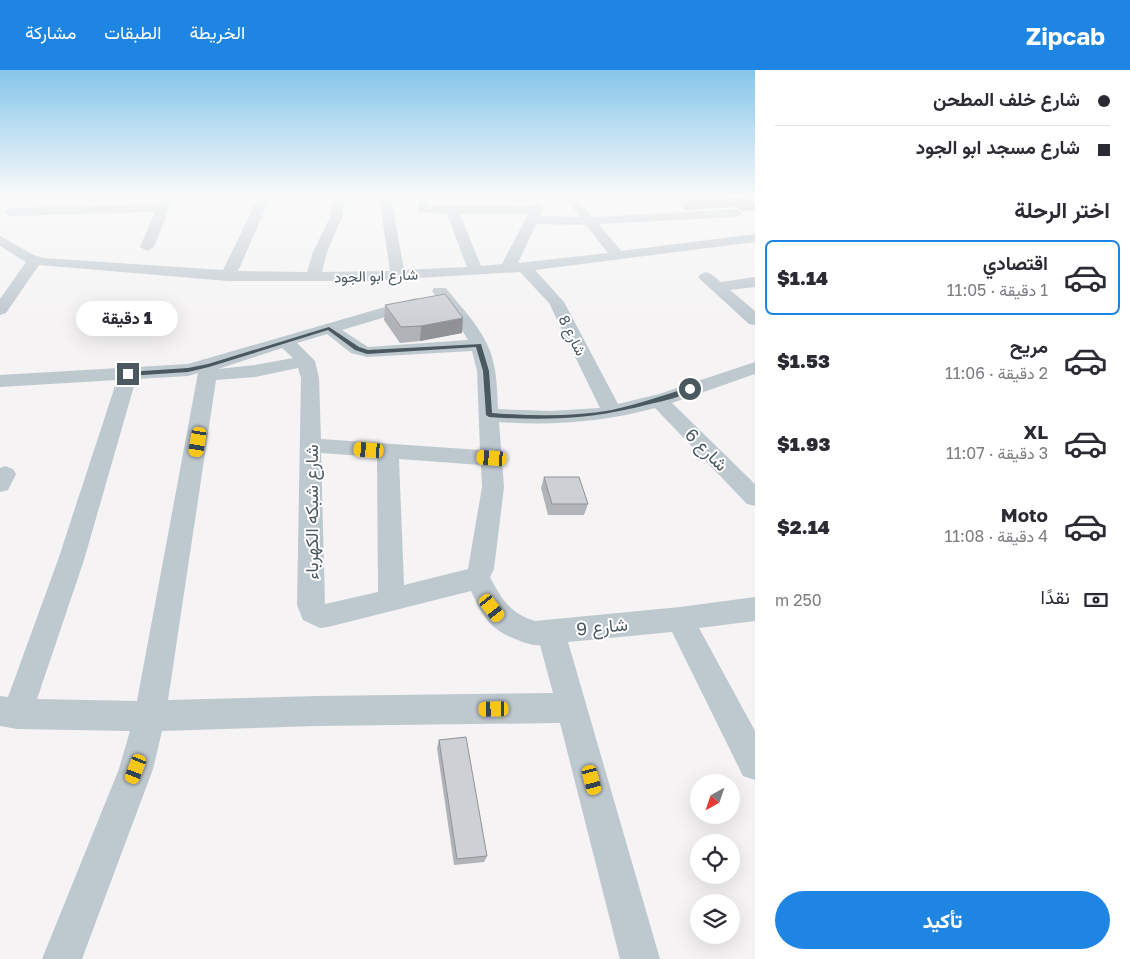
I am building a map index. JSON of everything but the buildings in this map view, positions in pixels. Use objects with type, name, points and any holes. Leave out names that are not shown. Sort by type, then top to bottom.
[{"type":"street","points":[[147,247],[151,237]]},
{"type":"street","points":[[228,276],[246,237]]},
{"type":"street","points":[[313,277],[320,252],[327,237]]},
{"type":"street","points":[[391,237],[398,275]]},
{"type":"street","points":[[463,237],[476,271]]},
{"type":"street","points":[[515,267],[526,237]]},
{"type":"street","points":[[603,237],[617,255]]},
{"type":"street","name":"شارع ابو الجود","points":[[0,240],[35,260],[96,267],[228,276],[398,275],[438,282],[476,271],[755,238]]},
{"type":"street","points":[[196,275],[204,259]]},
{"type":"street","points":[[0,310],[35,260]]},
{"type":"street","points":[[85,283],[96,267]]},
{"type":"street","name":"شارع 8","points":[[515,267],[541,284],[556,302],[612,412]]},
{"type":"street","points":[[208,370],[285,341],[434,297],[438,282]]},
{"type":"street","points":[[388,451],[391,601],[469,582],[477,577],[481,569],[493,487],[486,371],[479,345],[438,282]]},
{"type":"street","points":[[755,282],[712,282],[755,320]]},
{"type":"street","points":[[329,328],[357,349],[367,352],[479,345]]},
{"type":"street","points":[[285,341],[306,361]]},
{"type":"street","points":[[0,381],[188,370],[255,372],[306,361]]},
{"type":"street","name":"شارع شبكه الكهرباء","points":[[306,361],[310,378],[311,605],[313,612],[320,616],[328,615],[391,601]]},
{"type":"street","points":[[489,415],[532,418],[612,412],[658,400],[755,368]]},
{"type":"street","points":[[62,959],[136,769],[150,716],[198,442],[208,370]]},
{"type":"street","points":[[128,374],[71,560],[9,713],[150,716],[318,710],[572,708]]},
{"type":"street","name":"شارع 6","points":[[658,400],[755,498]]},
{"type":"street","points":[[311,446],[492,458]]},
{"type":"street","name":"شارع 9","points":[[477,577],[492,608],[502,620],[517,629],[535,633],[680,619],[755,609]]},
{"type":"street","points":[[680,619],[755,764]]},
{"type":"street","points":[[551,631],[640,959]]},
{"type":"route","points":[[128,374],[188,370],[228,360],[329,328],[349,344],[367,352],[479,345],[486,371],[489,415],[532,418],[612,412],[658,400],[690,389]]}]
